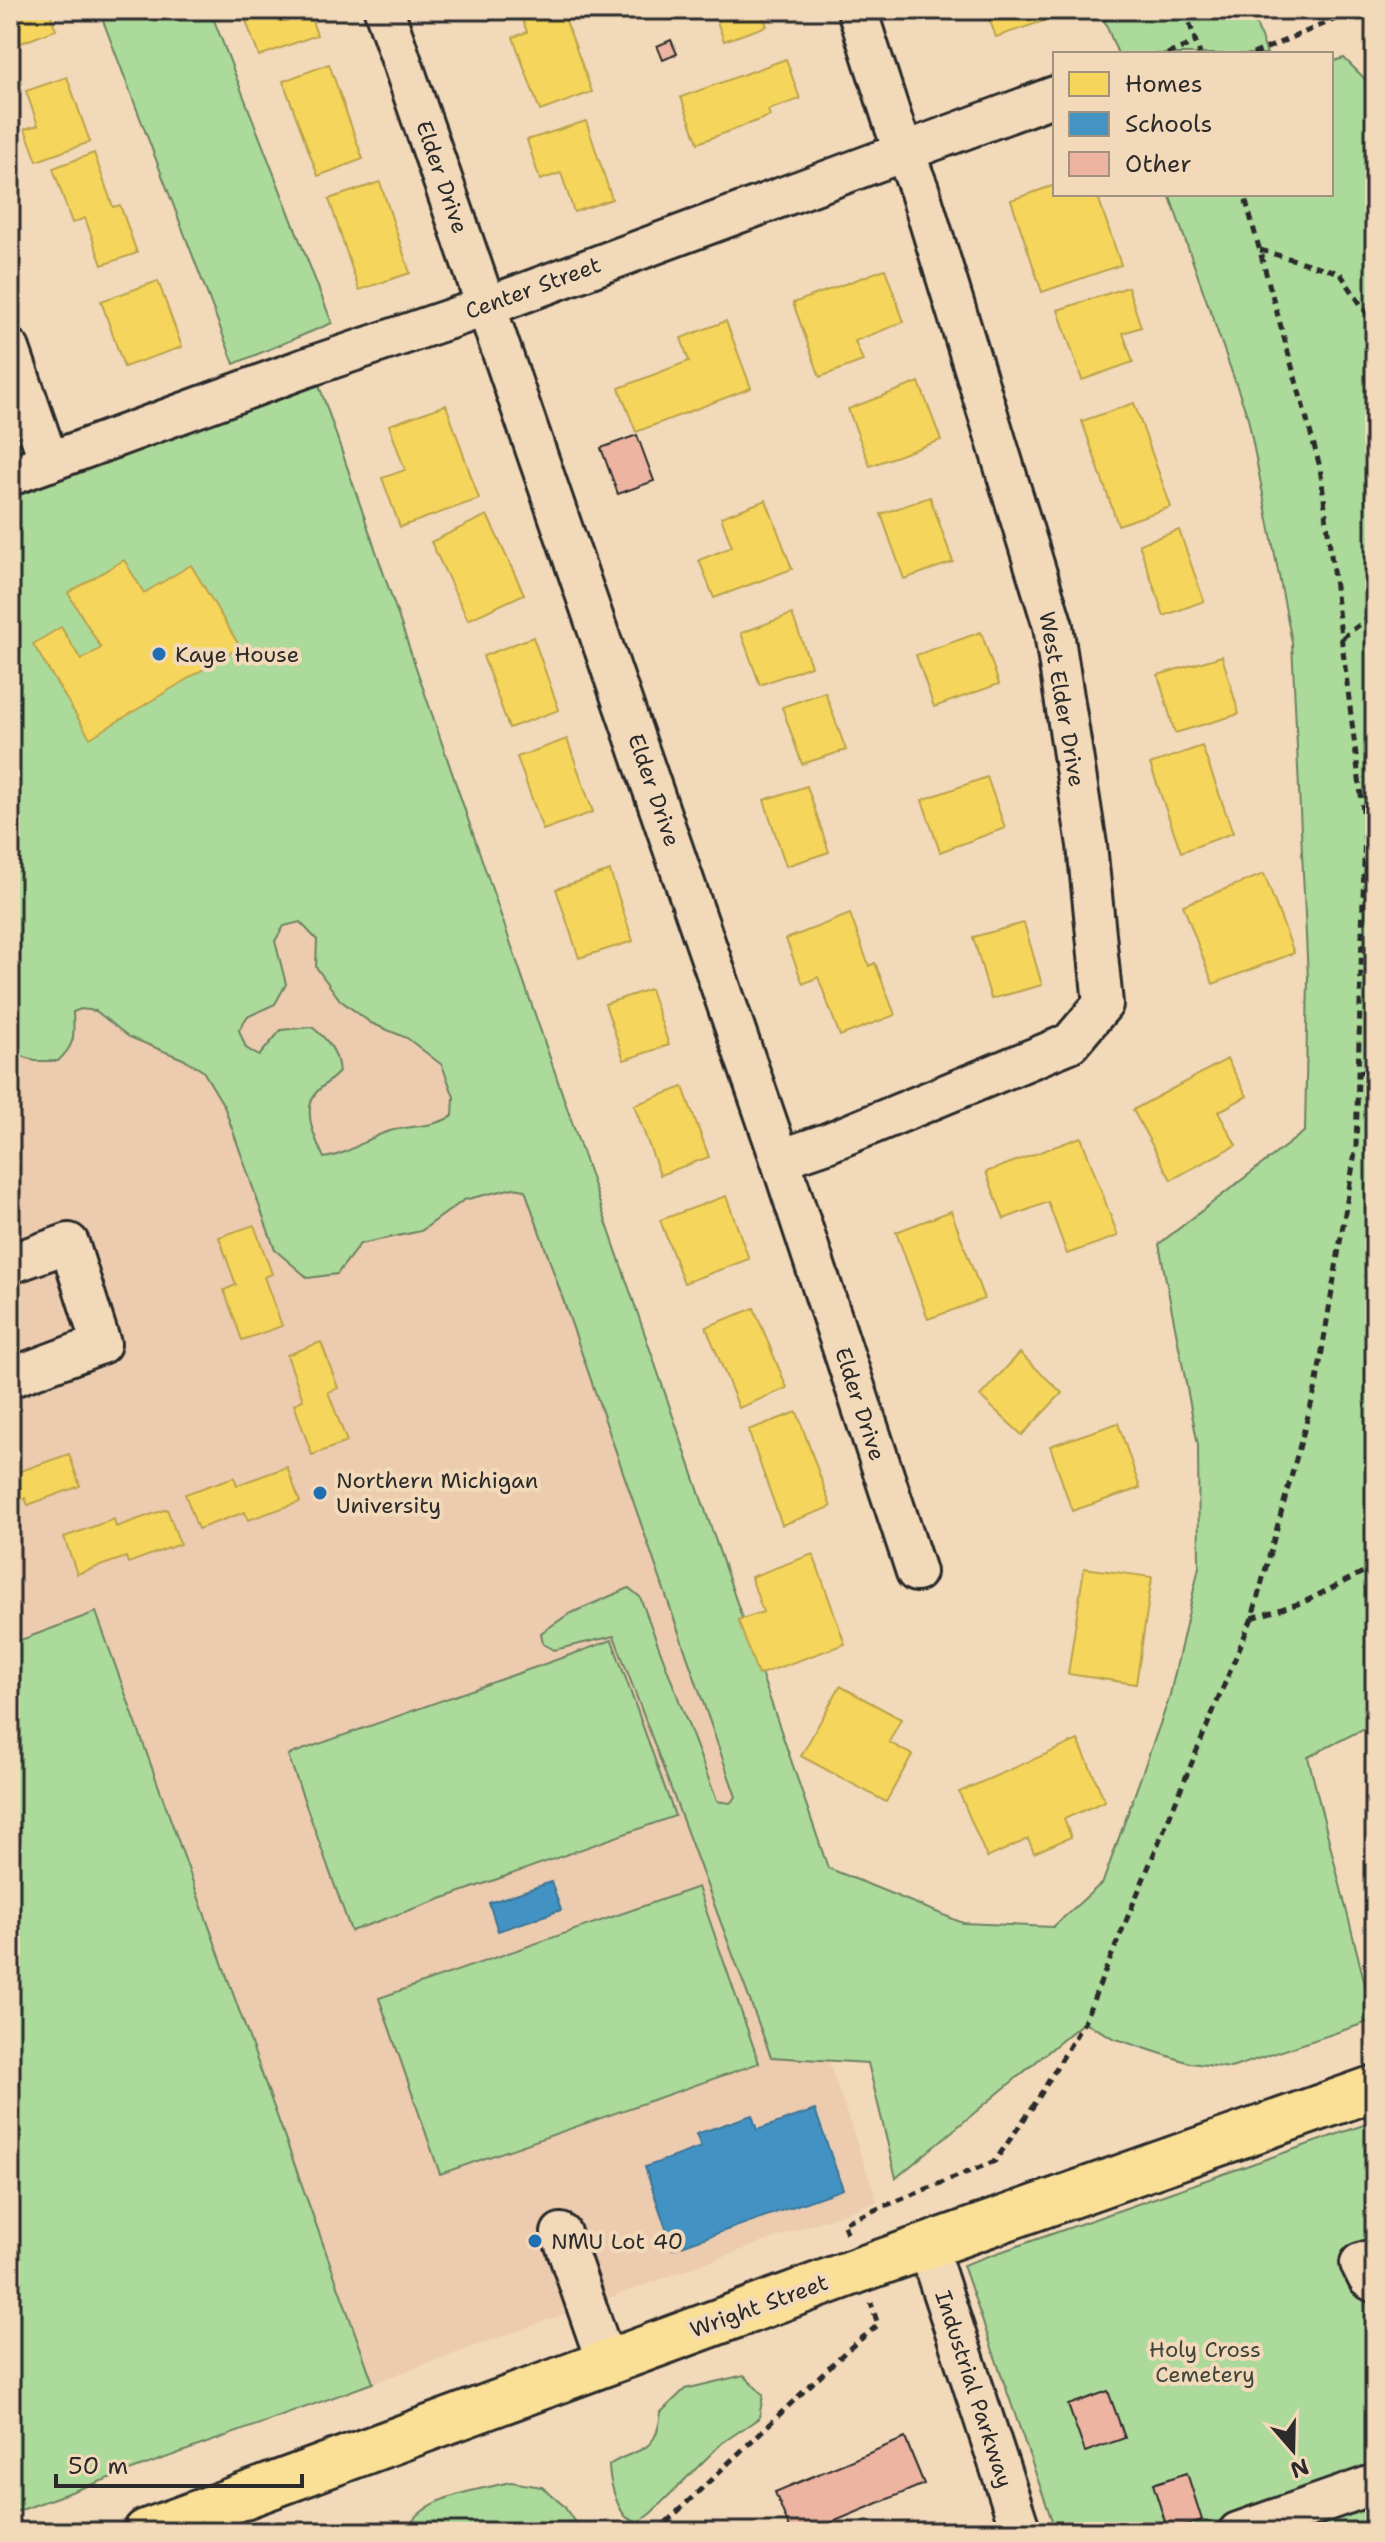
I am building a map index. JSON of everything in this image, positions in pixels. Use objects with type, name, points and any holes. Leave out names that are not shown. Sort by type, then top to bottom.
[{"type":"main road","name":"Wright Street","points":[[146,2532],[859,2270],[1375,2088]]},
{"type":"street","name":"Elder Drive","points":[[384,10],[780,1159],[916,1572]]},
{"type":"street","name":"West Elder Drive","points":[[780,1159],[827,1143],[1070,1043],[1103,1004],[1087,845],[1053,626],[919,189],[857,10]]},
{"type":"street","name":"Center Street","points":[[10,476],[305,368],[488,306],[1053,97]]},
{"type":"street","points":[[10,349],[49,462]]},
{"type":"street","points":[[10,1264],[69,1243],[101,1344],[10,1378]]},
{"type":"street","points":[[561,2233],[606,2362]]},
{"type":"street","name":"Industrial Parkway","points":[[927,2246],[1021,2532]]},
{"type":"street","points":[[1375,2258],[1360,2263],[1368,2279],[1375,2283]]},
{"type":"street","points":[[1238,2532],[1375,2484]]},
{"type":"path","points":[[1185,10],[1199,52]]},
{"type":"path","points":[[1258,52],[1357,10]]},
{"type":"path","points":[[1172,52],[1196,42]]},
{"type":"path","points":[[859,2270],[843,2223],[995,2161],[1036,2102],[1084,2022],[1252,1618],[1316,1387],[1356,1147],[1365,827],[1320,467],[1245,196]]},
{"type":"path","points":[[1259,250],[1340,273],[1375,326]]},
{"type":"path","points":[[1342,638],[1375,613]]},
{"type":"path","points":[[1358,1073],[1375,1066]]},
{"type":"path","points":[[1252,1618],[1304,1602],[1375,1566]]},
{"type":"path","points":[[656,2532],[845,2352],[878,2325]]},
{"type":"shaded area","name":"Northern Michigan University","points":[[247,390],[877,2201],[10,2514],[10,480]]},
{"type":"green space","points":[[99,10],[210,10],[332,323],[234,364]]},
{"type":"green space","points":[[1100,10],[1251,10],[1266,52],[1117,52]]},
{"type":"green space","points":[[1344,58],[1375,89],[1375,1723],[1308,1757],[1374,2020],[1231,2068],[1190,2063],[1113,2038],[1084,2022],[896,2178],[868,2063],[771,2057],[614,1636],[554,1650],[543,1644],[541,1633],[569,1614],[629,1588],[640,1597],[717,1801],[730,1803],[736,1797],[525,1190],[513,1188],[464,1200],[421,1231],[360,1244],[337,1274],[308,1278],[275,1250],[224,1106],[203,1071],[183,1059],[129,1037],[96,1011],[81,1009],[73,1012],[73,1039],[58,1061],[35,1061],[10,1051],[10,486],[319,385],[828,1868],[963,1923],[1053,1927],[1103,1882],[1169,1699],[1199,1567],[1198,1445],[1159,1244],[1305,1131],[1308,978],[1292,642],[1248,418],[1170,196],[1333,196],[1333,61]],"holes":[[[300,922],[317,940],[316,967],[340,1000],[371,1023],[407,1038],[442,1065],[454,1097],[453,1116],[390,1131],[324,1158],[312,1126],[310,1109],[315,1094],[339,1072],[331,1046],[312,1027],[281,1030],[259,1056],[246,1048],[239,1030],[247,1017],[275,1004],[286,984],[275,941],[284,926]]]},
{"type":"green space","points":[[96,1612],[373,2383],[10,2514],[10,1644]]},
{"type":"green space","points":[[612,1640],[675,1816],[351,1931],[288,1755]]},
{"type":"green space","points":[[698,1887],[759,2063],[440,2174],[379,1998]]},
{"type":"green space","name":"Holy Cross Cemetery","points":[[1375,2121],[1375,2532],[1056,2532],[963,2265]]},
{"type":"green space","points":[[744,2375],[763,2395],[759,2418],[722,2443],[638,2523],[626,2517],[614,2492],[609,2465],[650,2444],[659,2426],[661,2412],[685,2389]]},
{"type":"green space","points":[[511,2482],[542,2487],[564,2506],[581,2532],[406,2532],[424,2510],[437,2502]]},
{"type":"building: Homes","points":[[10,10],[49,10],[56,30],[10,47]]},
{"type":"building: Homes","points":[[242,10],[308,10],[317,35],[259,56]]},
{"type":"building: Homes","points":[[519,10],[562,10],[592,92],[540,111],[513,37],[527,32]]},
{"type":"building: Homes","points":[[713,10],[761,10],[767,26],[724,41]]},
{"type":"building: Homes","points":[[986,10],[1072,10],[1073,11],[996,37]]},
{"type":"building: Homes","points":[[786,59],[800,99],[768,110],[770,116],[698,143],[681,97]]},
{"type":"building: Homes","points":[[329,64],[363,159],[318,176],[283,81]]},
{"type":"building: Homes","points":[[67,77],[90,142],[37,161],[25,129],[38,125],[26,91]]},
{"type":"building: Homes","points":[[586,121],[612,199],[574,212],[561,173],[540,180],[527,140]]},
{"type":"building: Homes","points":[[94,153],[113,207],[120,205],[137,253],[102,265],[85,218],[72,223],[53,168]]},
{"type":"building: Homes","points":[[380,182],[410,273],[359,290],[329,199]]},
{"type":"building: Homes","points":[[1053,186],[1053,196],[1098,196],[1121,265],[1042,292],[1011,200]]},
{"type":"building: Homes","points":[[885,269],[904,322],[855,341],[863,361],[820,377],[793,303]]},
{"type":"building: Homes","points":[[158,281],[182,347],[124,367],[101,301]]},
{"type":"building: Homes","points":[[1128,287],[1141,327],[1123,333],[1133,362],[1082,380],[1058,310]]},
{"type":"building: Homes","points":[[726,321],[751,388],[636,432],[619,388],[689,361],[681,338]]},
{"type":"building: Homes","points":[[919,382],[941,440],[870,466],[848,409]]},
{"type":"building: Homes","points":[[1134,403],[1171,507],[1118,525],[1082,421]]},
{"type":"building: Homes","points":[[446,405],[479,499],[400,527],[382,478],[405,470],[389,425]]},
{"type":"building: Homes","points":[[930,497],[953,562],[904,579],[881,514]]},
{"type":"building: Homes","points":[[766,500],[792,569],[714,598],[699,560],[732,547],[721,517]]},
{"type":"building: Homes","points":[[487,515],[524,594],[468,620],[431,542]]},
{"type":"building: Homes","points":[[1179,530],[1204,601],[1164,616],[1139,544]]},
{"type":"building: Homes","name":"Kaye House","points":[[124,560],[144,593],[191,565],[240,647],[90,738],[33,644],[61,627],[81,660],[101,648],[68,593]]},
{"type":"building: Homes","points":[[792,614],[811,666],[760,685],[741,633]]},
{"type":"building: Homes","points":[[981,632],[999,684],[934,707],[916,655]]},
{"type":"building: Homes","points":[[533,637],[559,710],[509,728],[483,656]]},
{"type":"building: Homes","points":[[1222,656],[1239,714],[1175,733],[1158,675]]},
{"type":"building: Homes","points":[[825,692],[846,750],[802,764],[782,707]]},
{"type":"building: Homes","points":[[567,739],[593,812],[543,830],[517,757]]},
{"type":"building: Homes","points":[[1202,746],[1233,833],[1181,852],[1150,764]]},
{"type":"building: Homes","points":[[987,777],[1005,828],[940,852],[922,800]]},
{"type":"building: Homes","points":[[807,786],[829,852],[786,866],[764,800]]},
{"type":"building: Homes","points":[[610,871],[633,941],[579,958],[556,889]]},
{"type":"building: Homes","points":[[1264,874],[1294,953],[1213,984],[1183,905]]},
{"type":"building: Homes","points":[[850,914],[869,966],[875,963],[895,1015],[840,1036],[818,977],[803,984],[786,939]]},
{"type":"building: Homes","points":[[1024,923],[1042,985],[991,999],[973,937]]},
{"type":"building: Homes","points":[[650,989],[669,1045],[624,1060],[605,1004]]},
{"type":"building: Homes","points":[[1227,1059],[1247,1096],[1218,1112],[1236,1145],[1171,1180],[1133,1110]]},
{"type":"building: Homes","points":[[683,1087],[709,1157],[660,1175],[634,1105]]},
{"type":"building: Homes","points":[[1081,1137],[1118,1236],[1067,1254],[1048,1202],[1004,1219],[986,1172]]},
{"type":"building: Homes","points":[[726,1196],[749,1259],[684,1283],[660,1220]]},
{"type":"building: Homes","points":[[951,1211],[984,1299],[928,1319],[896,1232]]},
{"type":"building: Homes","points":[[254,1225],[272,1274],[264,1277],[282,1326],[242,1340],[224,1290],[236,1285],[219,1237]]},
{"type":"building: Homes","points":[[754,1308],[787,1388],[739,1408],[706,1327]]},
{"type":"building: Homes","points":[[321,1342],[338,1388],[328,1392],[347,1442],[312,1455],[294,1404],[303,1400],[287,1355]]},
{"type":"building: Homes","points":[[1020,1353],[1062,1393],[1022,1435],[980,1396]]},
{"type":"building: Homes","points":[[797,1412],[831,1507],[782,1525],[748,1430]]},
{"type":"building: Homes","points":[[1118,1423],[1140,1488],[1072,1511],[1050,1446]]},
{"type":"building: Homes","points":[[69,1454],[80,1486],[28,1505],[25,1498],[10,1504],[10,1467],[16,1465],[18,1472]]},
{"type":"building: Homes","points":[[287,1467],[300,1502],[248,1520],[245,1512],[198,1529],[185,1494],[234,1477],[237,1485]]},
{"type":"building: Homes","points":[[167,1509],[180,1544],[128,1563],[126,1557],[77,1574],[64,1537],[114,1519],[116,1527]]},
{"type":"building: Homes","points":[[813,1554],[845,1644],[758,1675],[738,1620],[763,1612],[751,1577]]},
{"type":"building: Homes","points":[[1084,1568],[1152,1577],[1136,1684],[1068,1674]]},
{"type":"building: Homes","points":[[840,1686],[901,1719],[889,1742],[912,1755],[886,1802],[801,1756]]},
{"type":"building: Homes","points":[[1078,1740],[1105,1801],[1064,1819],[1071,1837],[1034,1853],[1028,1839],[987,1858],[959,1792]]},
{"type":"building: Schools","points":[[551,1882],[561,1910],[498,1931],[489,1903]]},
{"type":"building: Schools","points":[[815,2110],[843,2189],[673,2249],[645,2167],[701,2147],[696,2134],[752,2115],[757,2130]]},
{"type":"building: Other","points":[[671,40],[677,54],[663,60],[657,46]]},
{"type":"building: Other","points":[[637,435],[654,481],[618,494],[601,448]]},
{"type":"building: Other","points":[[1108,2391],[1125,2438],[1085,2452],[1068,2405]]},
{"type":"building: Other","points":[[905,2438],[924,2484],[809,2532],[791,2532],[775,2492]]},
{"type":"building: Other","points":[[1187,2473],[1202,2520],[1168,2531],[1153,2484]]},
{"type":"place","name":"Kaye House","points":[[159,654]]},
{"type":"place","name":"Northern Michigan University","points":[[320,1493]]},
{"type":"place","name":"NMU Lot 40","points":[[535,2241]]}]
